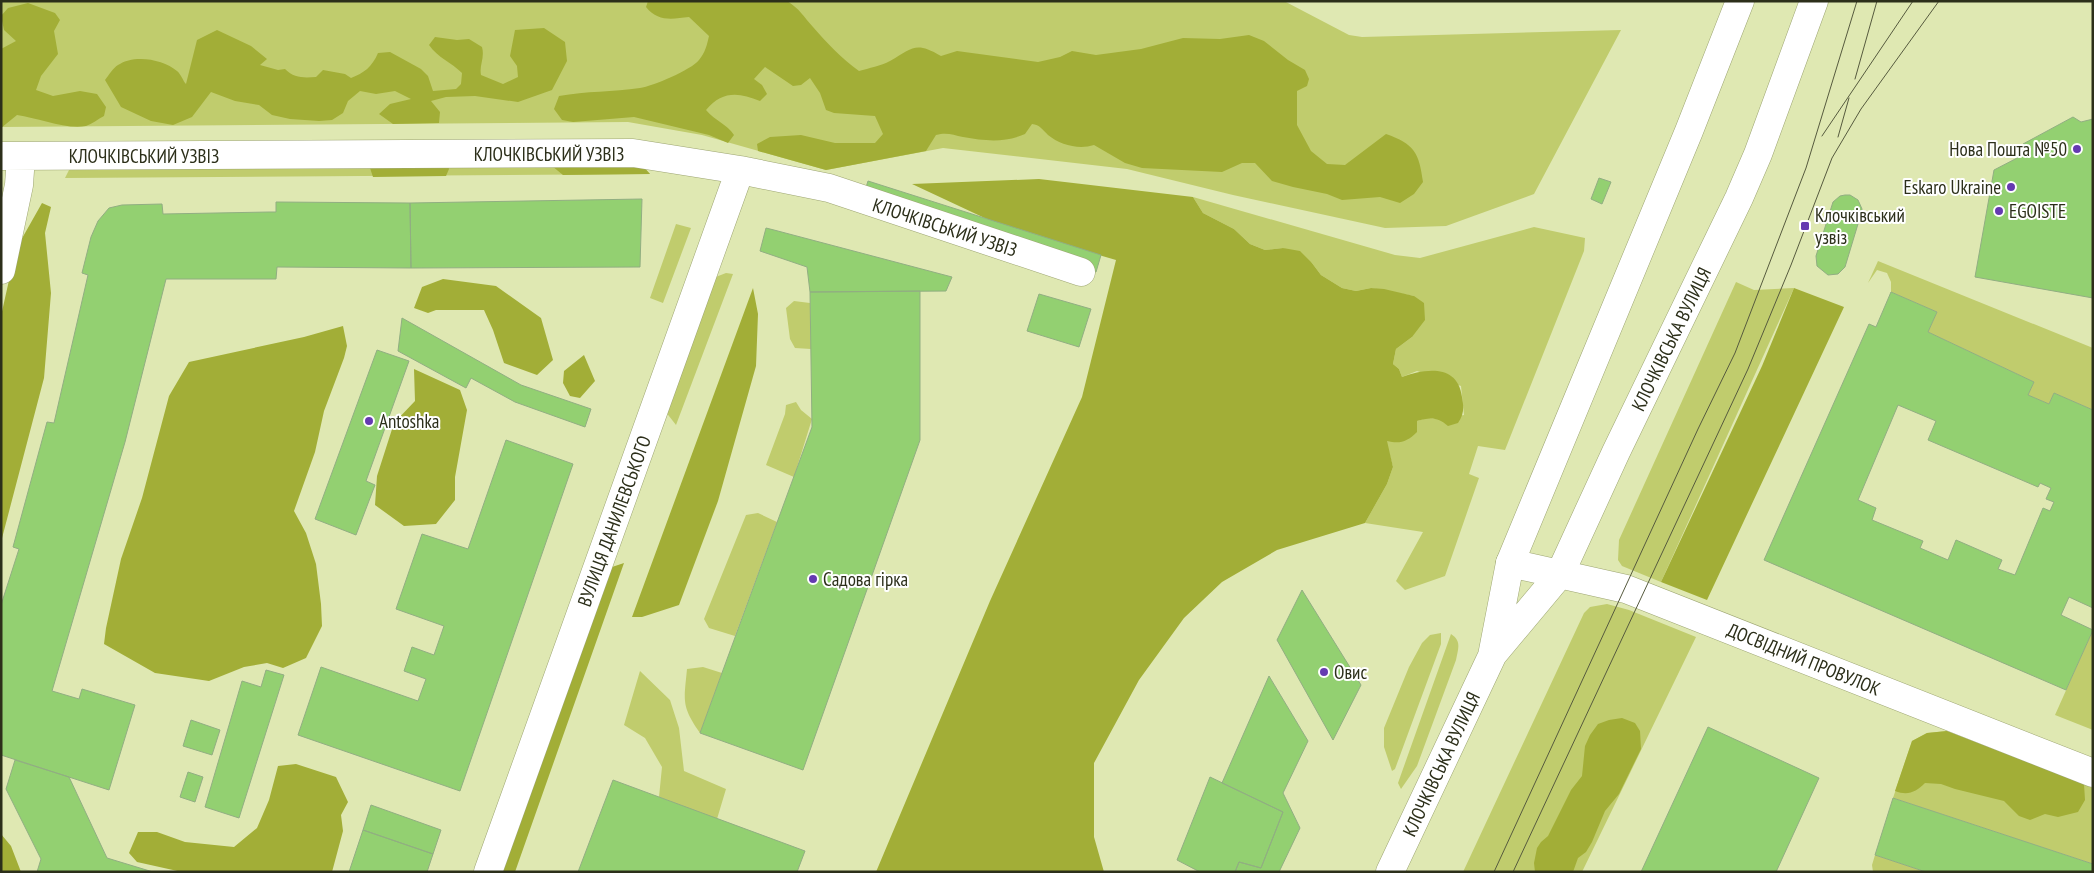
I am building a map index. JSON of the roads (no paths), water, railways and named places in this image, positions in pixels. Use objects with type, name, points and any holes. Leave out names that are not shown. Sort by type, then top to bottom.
[{"type":"street","name":"КЛОЧКІВСЬКА ВУЛИЦЯ","points":[[1492,656],[1510,562],[1689,131],[1740,1]]},
{"type":"street","name":"КЛОЧКІВСЬКА ВУЛИЦЯ","points":[[1390,872],[1492,656],[1560,574],[1616,452],[1739,198],[1758,154],[1814,1]]},
{"type":"street","name":"КЛОЧКІВСЬКИЙ УЗВІЗ","points":[[11,156],[633,153],[740,170],[829,188],[1081,272]]},
{"type":"street","points":[[1,270],[19,186],[11,156]]},
{"type":"street","name":"ВУЛИЦЯ ДАНИЛЕВСЬКОГО","points":[[488,872],[740,170]]},
{"type":"street","name":"ДОСВІДНИЙ ПРОВУЛОК","points":[[1510,562],[1626,589],[2093,774]]},
{"type":"tram line","points":[[1494,872],[1698,429],[1735,353],[1806,168],[1857,1]]},
{"type":"tram line","points":[[1855,79],[1877,1]]},
{"type":"tram line","points":[[1822,136],[1913,1]]},
{"type":"tram line","points":[[1513,872],[1748,369],[1832,158],[1861,109],[1939,1]]},
{"type":"tram line","points":[[1838,137],[1849,98]]},
{"type":"place","name":"Нова Пошта №50","points":[[2077,149]]},
{"type":"place","name":"Eskaro Ukraine","points":[[2011,187]]},
{"type":"place","name":"EGOISTE","points":[[1999,211]]},
{"type":"place","name":"Клочківський узвіз","points":[[1805,226]]},
{"type":"place","name":"Antoshka","points":[[369,421]]},
{"type":"place","name":"Садова гірка","points":[[813,579]]},
{"type":"place","name":"Овис","points":[[1324,672]]}]
